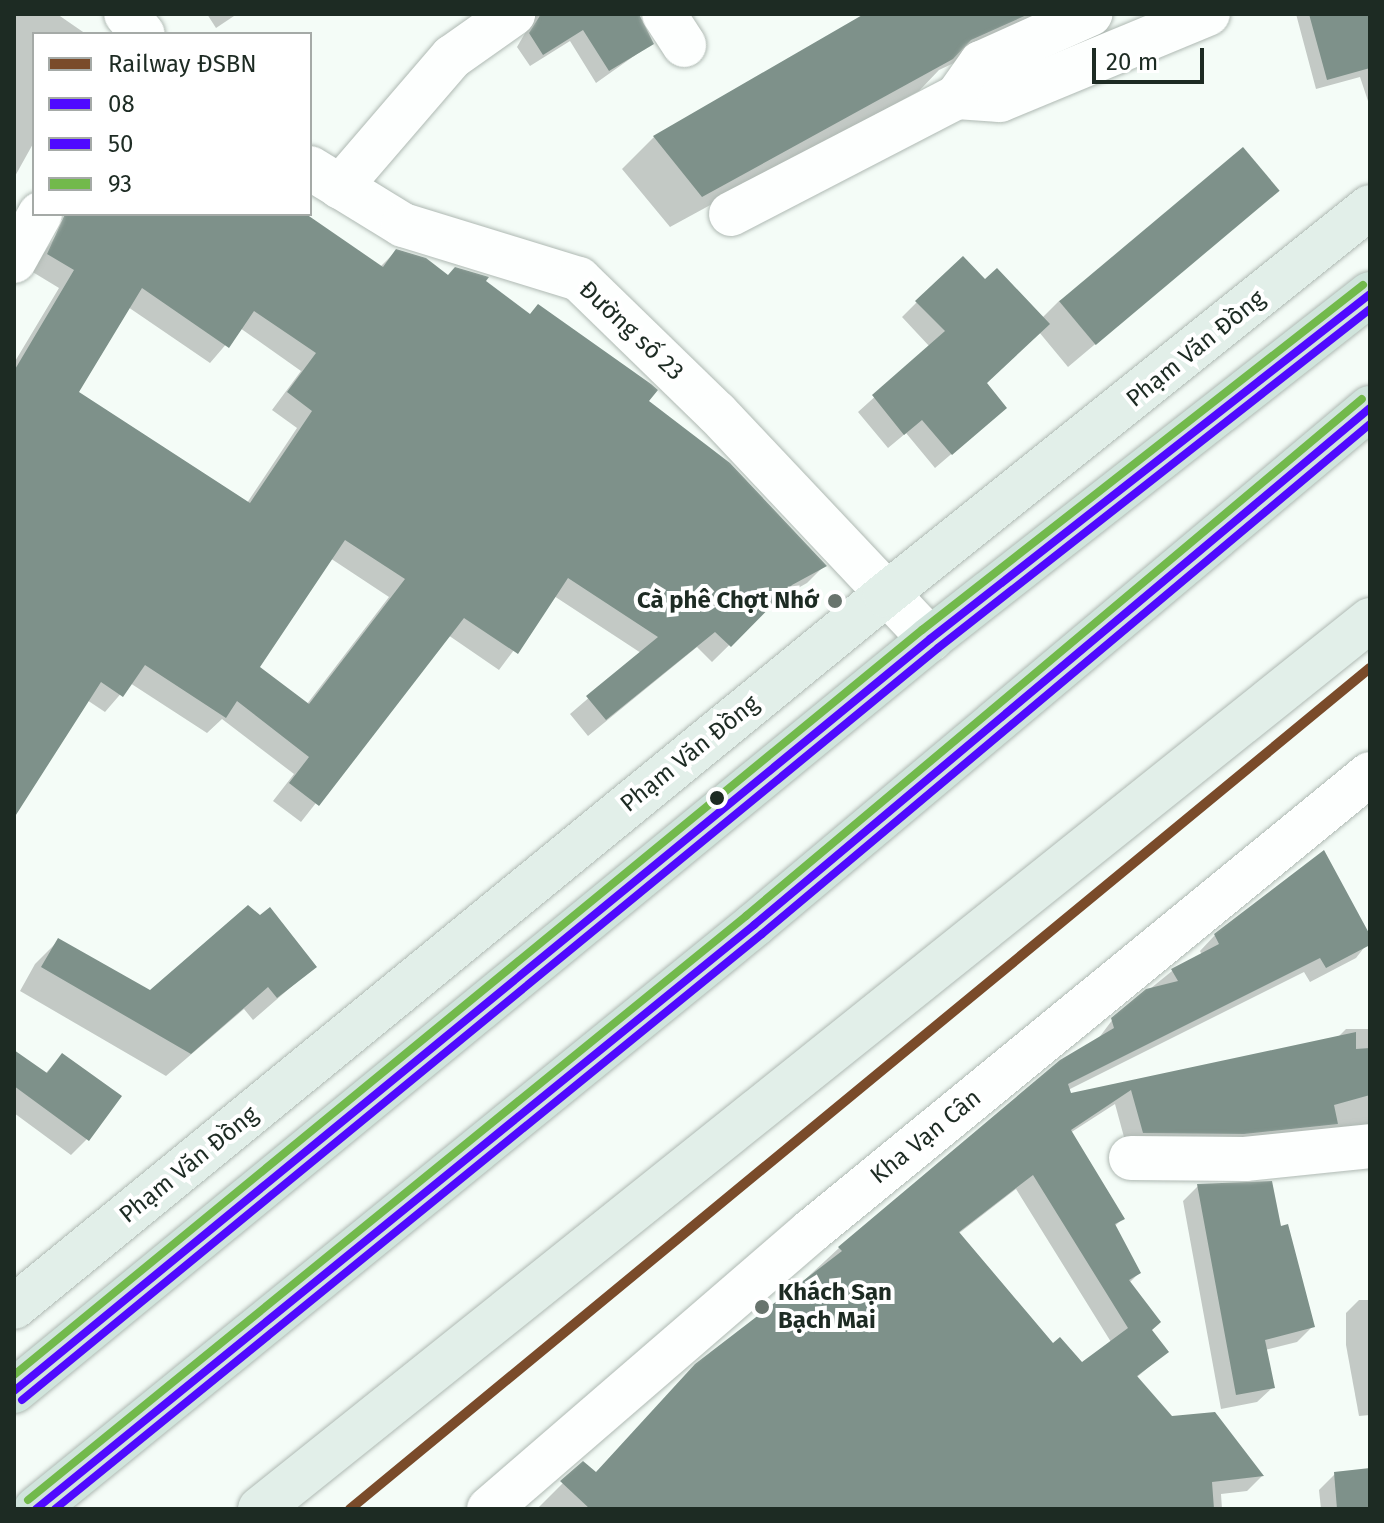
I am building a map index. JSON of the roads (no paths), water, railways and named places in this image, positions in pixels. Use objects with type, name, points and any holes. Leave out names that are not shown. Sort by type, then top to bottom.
[{"type":"highway","points":[[14,1391],[930,639],[1370,294]]},
{"type":"highway","points":[[36,1509],[743,935],[1370,408]]},
{"type":"main road","name":"Phạm Văn Đồng","points":[[14,1307],[885,595],[1370,207]]},
{"type":"main road","points":[[260,1509],[1370,620]]},
{"type":"street","points":[[325,177],[383,137],[452,57],[513,14]]},
{"type":"street","points":[[731,214],[957,97],[981,63],[1090,14]]},
{"type":"street","points":[[957,97],[1000,100],[1190,16]]},
{"type":"street","name":"Đường số 23","points":[[325,177],[403,225],[579,279],[717,413],[885,595],[930,639]]},
{"type":"street","points":[[14,261],[39,216]]},
{"type":"street","name":"Kha Vạn Cân","points":[[489,1509],[811,1231],[1370,774]]},
{"type":"street","points":[[1131,1158],[1245,1159],[1370,1146]]},
{"type":"rail line","name":"ĐSBN","points":[[350,1509],[1370,668]]},
{"type":"place","name":"Cà phê Chợt Nhớ","points":[[835,601]]},
{"type":"place","name":"Khách Sạn Bạch Mai","points":[[762,1307]]}]
